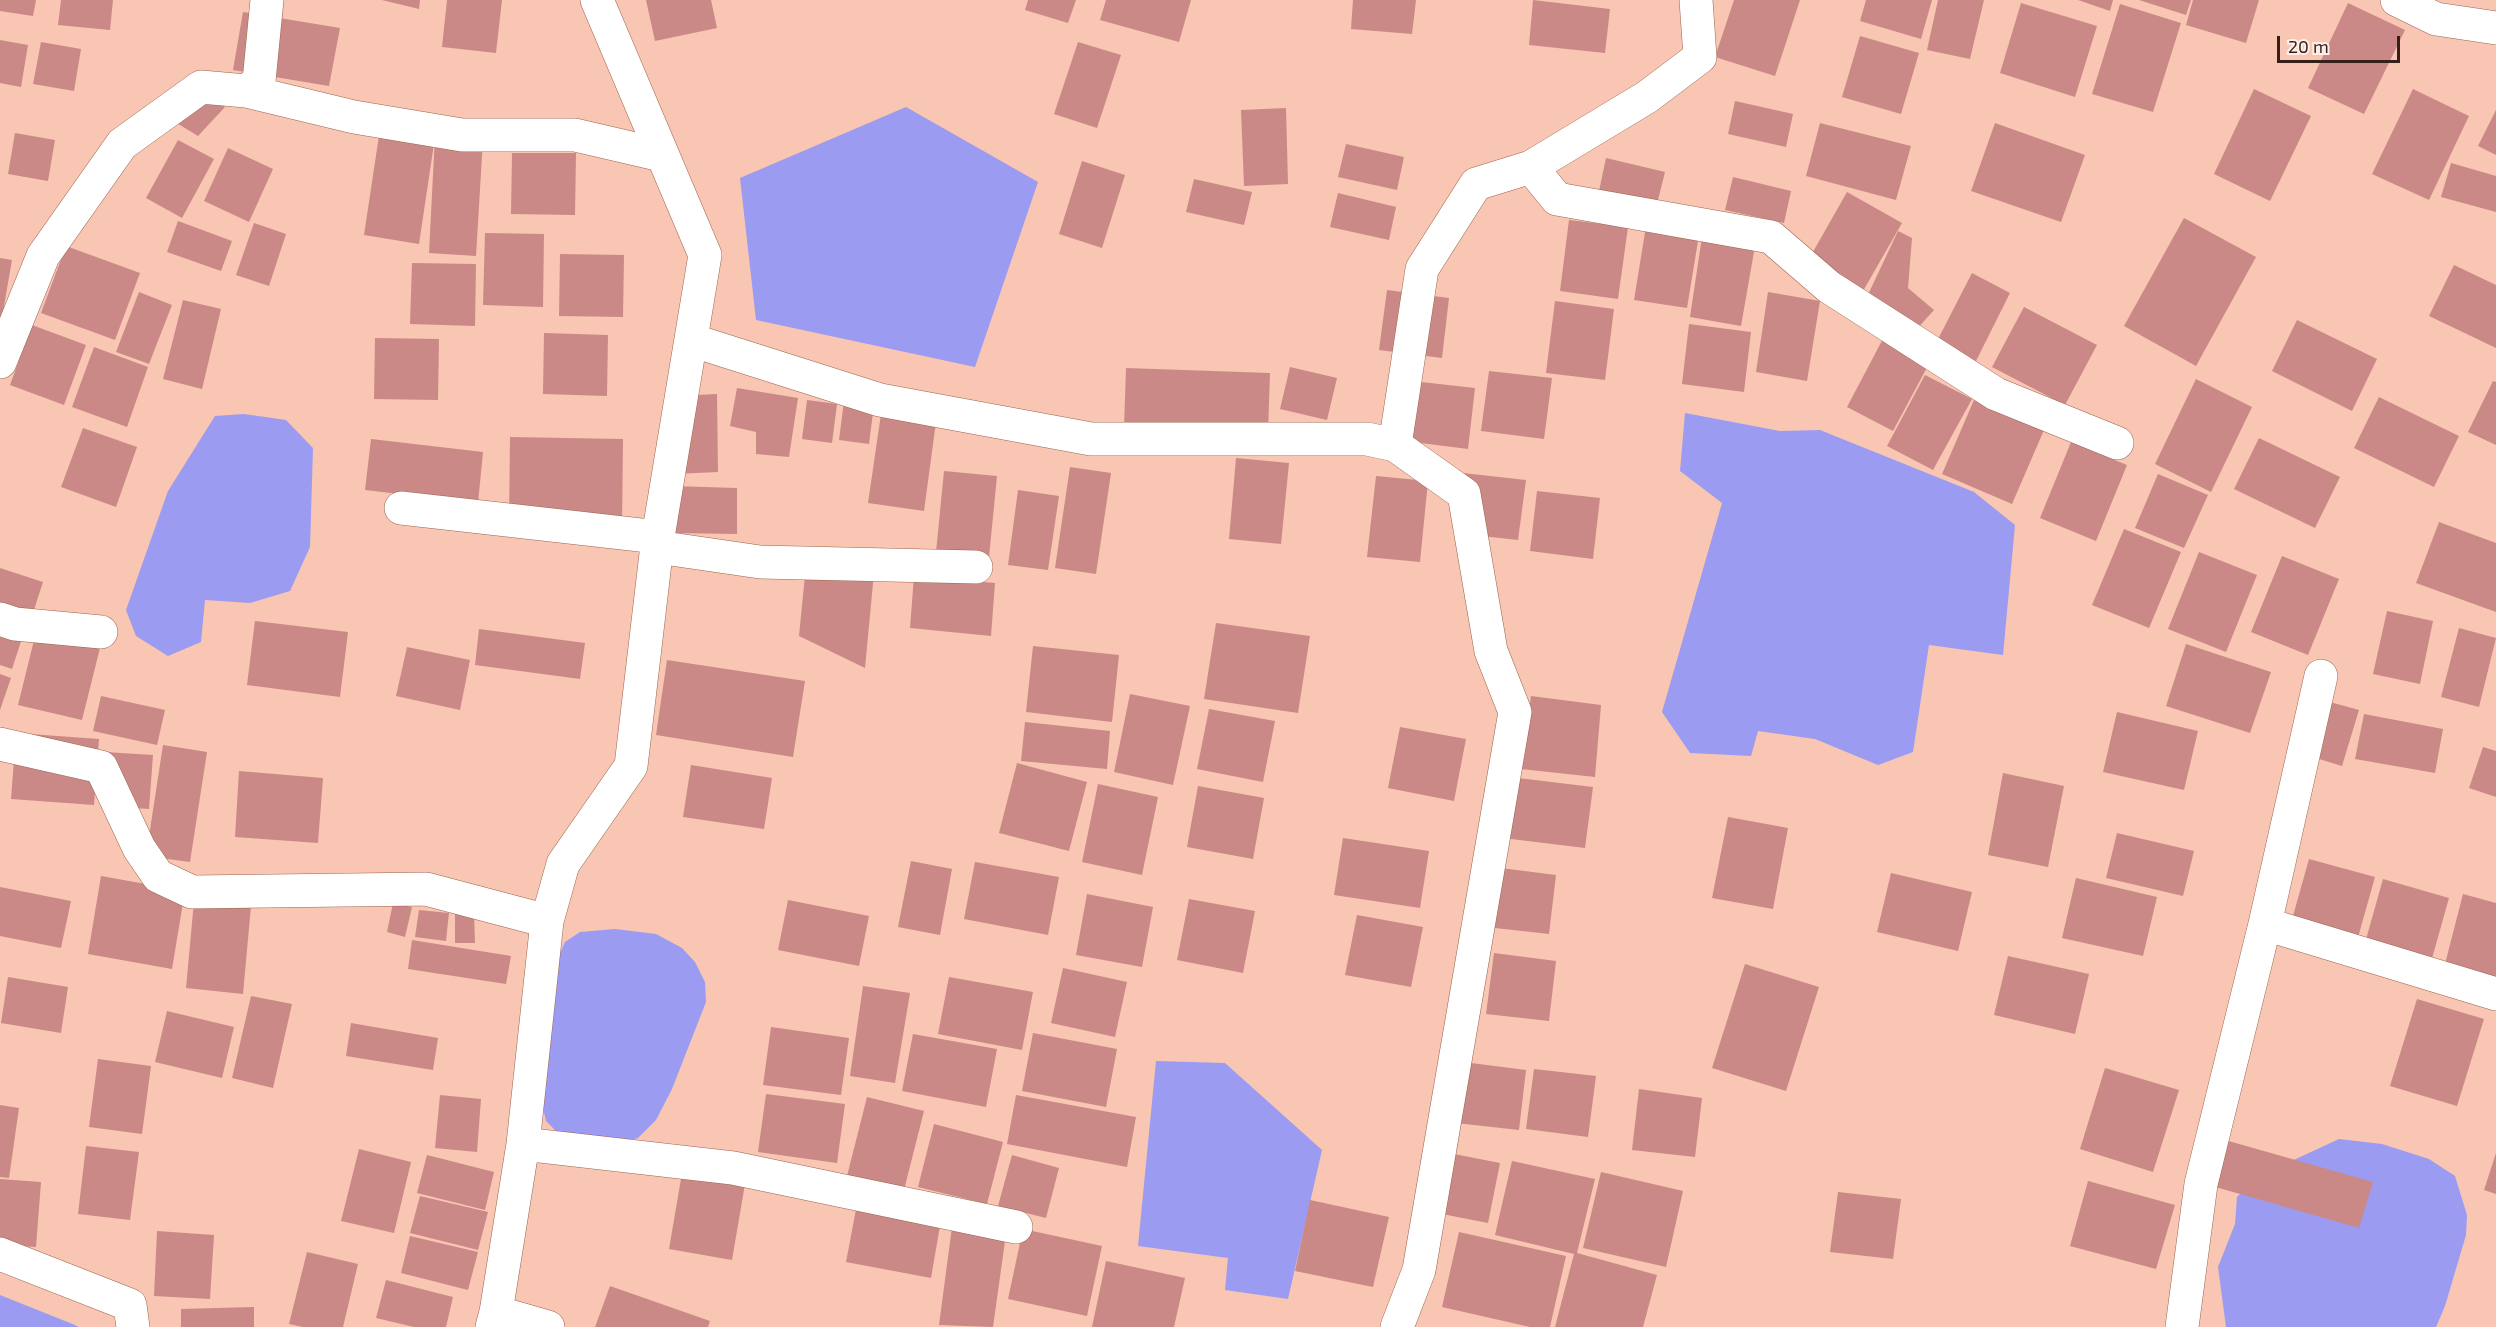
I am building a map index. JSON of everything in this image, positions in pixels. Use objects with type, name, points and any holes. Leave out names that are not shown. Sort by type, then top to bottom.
[{"type":"street","points":[[246,91],[259,81],[267,0]]},
{"type":"street","points":[[549,1327],[494,1320],[523,1144],[547,921],[563,864],[631,766],[657,542],[705,255],[597,0]]},
{"type":"street","points":[[1395,445],[1422,269],[1476,184],[1531,167],[1647,97],[1700,57],[1696,0]]},
{"type":"street","points":[[2397,0],[2436,19],[2496,28]]},
{"type":"street","points":[[0,362],[43,256],[122,144],[201,87],[246,91],[354,117],[462,135],[575,135],[661,155]]},
{"type":"street","points":[[1531,167],[1557,199],[1771,237],[1829,287],[1996,394],[2117,443]]},
{"type":"street","points":[[691,340],[880,400],[1091,439],[1368,439],[1395,445],[1464,494],[1491,651],[1515,712],[1419,1270],[1397,1327]]},
{"type":"street","points":[[401,508],[657,542],[760,562],[976,567]]},
{"type":"street","points":[[0,619],[15,624],[101,632]]},
{"type":"street","points":[[2182,1327],[2201,1184],[2265,924],[2321,676]]},
{"type":"street","points":[[0,744],[101,767],[139,848],[158,876],[192,892],[426,889],[547,921]]},
{"type":"street","points":[[2265,924],[2496,994]]},
{"type":"street","points":[[523,1144],[733,1168],[1016,1227]]},
{"type":"street","points":[[0,1254],[130,1305],[132,1327]]},
{"type":"water","points":[[906,107],[1038,182],[975,367],[756,320],[740,178]]},
{"type":"water","points":[[1685,413],[1780,431],[1820,430],[1974,492],[2015,525],[2003,655],[1929,645],[1913,752],[1878,765],[1815,739],[1758,731],[1751,756],[1690,753],[1662,712],[1722,503],[1680,471]]},
{"type":"water","points":[[244,414],[286,420],[313,448],[310,547],[290,591],[250,603],[205,600],[201,642],[168,656],[136,636],[126,610],[168,491],[215,416]]},
{"type":"water","points":[[615,929],[656,934],[682,948],[695,962],[705,982],[706,1002],[672,1089],[656,1120],[638,1138],[618,1143],[561,1136],[546,1121],[543,1108],[557,960],[565,942],[580,932]]},
{"type":"water","points":[[1156,1061],[1225,1063],[1322,1150],[1288,1299],[1225,1290],[1228,1258],[1138,1246]]},
{"type":"water","points":[[2339,1139],[2382,1144],[2429,1159],[2455,1176],[2467,1215],[2466,1235],[2445,1306],[2436,1327],[2226,1327],[2218,1267],[2235,1224],[2237,1197],[2257,1177]]},
{"type":"water","points":[[0,1295],[75,1325],[78,1327],[0,1327]]},
{"type":"building","points":[[0,0],[36,0],[33,16],[0,11]]},
{"type":"building","points":[[61,0],[113,0],[110,30],[58,25]]},
{"type":"building","points":[[382,0],[420,0],[419,9]]},
{"type":"building","points":[[447,0],[502,0],[496,53],[442,47]]},
{"type":"building","points":[[646,0],[711,0],[717,28],[655,41]]},
{"type":"building","points":[[1028,0],[1076,0],[1068,23],[1025,10]]},
{"type":"building","points":[[1106,0],[1191,0],[1179,42],[1100,20]]},
{"type":"building","points":[[1353,0],[1416,0],[1412,34],[1351,29]]},
{"type":"building","points":[[1533,0],[1610,9],[1605,53],[1529,45]]},
{"type":"building","points":[[1734,0],[1800,0],[1775,76],[1715,57]]},
{"type":"building","points":[[1866,0],[1932,0],[1921,39],[1860,21]]},
{"type":"building","points":[[1938,0],[1984,0],[1970,59],[1927,50]]},
{"type":"building","points":[[2078,0],[2113,0],[2110,11]]},
{"type":"building","points":[[2139,0],[2191,0],[2186,15]]},
{"type":"building","points":[[2193,0],[2259,0],[2246,43],[2186,25]]},
{"type":"building","points":[[2021,3],[2097,26],[2075,97],[2000,73]]},
{"type":"building","points":[[2348,3],[2405,30],[2364,114],[2308,88]]},
{"type":"building","points":[[2120,4],[2181,23],[2153,112],[2092,94]]},
{"type":"building","points":[[243,12],[340,28],[329,86],[233,70]]},
{"type":"building","points":[[1860,36],[1919,53],[1901,114],[1842,97]]},
{"type":"building","points":[[0,40],[28,45],[21,87],[0,83]]},
{"type":"building","points":[[41,42],[81,49],[74,91],[33,84]]},
{"type":"building","points":[[1078,42],[1121,55],[1097,128],[1054,114]]},
{"type":"building","points":[[2254,89],[2311,116],[2270,201],[2214,174]]},
{"type":"building","points":[[2413,89],[2469,116],[2429,200],[2372,174]]},
{"type":"building","points":[[209,93],[225,107],[198,136],[167,117]]},
{"type":"building","points":[[1735,101],[1793,114],[1786,147],[1728,134]]},
{"type":"building","points":[[1286,108],[1288,184],[1244,186],[1241,110]]},
{"type":"building","points":[[2496,110],[2496,155],[2478,146]]},
{"type":"building","points":[[1820,123],[1911,146],[1896,200],[1806,176]]},
{"type":"building","points":[[1995,123],[2085,155],[2061,222],[1971,191]]},
{"type":"building","points":[[380,129],[435,137],[419,244],[364,235]]},
{"type":"building","points":[[15,133],[55,140],[48,181],[8,174]]},
{"type":"building","points":[[435,136],[483,139],[476,256],[429,253]]},
{"type":"building","points":[[178,140],[214,159],[182,218],[146,198]]},
{"type":"building","points":[[1346,144],[1404,157],[1397,190],[1338,177]]},
{"type":"building","points":[[228,148],[273,169],[249,222],[204,201]]},
{"type":"building","points":[[512,153],[576,153],[575,215],[511,214]]},
{"type":"building","points":[[1606,158],[1665,172],[1657,204],[1599,191]]},
{"type":"building","points":[[1082,161],[1125,175],[1102,248],[1059,234]]},
{"type":"building","points":[[2451,163],[2496,176],[2496,212],[2441,197]]},
{"type":"building","points":[[1733,177],[1791,191],[1784,223],[1725,210]]},
{"type":"building","points":[[1194,179],[1252,192],[1244,225],[1186,212]]},
{"type":"building","points":[[1847,192],[1902,223],[1855,305],[1801,273]]},
{"type":"building","points":[[1338,193],[1396,207],[1389,240],[1330,227]]},
{"type":"building","points":[[2184,218],[2256,257],[2196,366],[2124,326]]},
{"type":"building","points":[[1569,220],[1628,227],[1618,299],[1560,291]]},
{"type":"building","points":[[1647,220],[1700,229],[1687,308],[1634,300]]},
{"type":"building","points":[[178,221],[232,241],[221,271],[167,252]]},
{"type":"building","points":[[254,223],[286,234],[269,286],[236,275]]},
{"type":"building","points":[[1898,231],[1912,238],[1908,288],[1934,310],[1906,341],[1857,318]]},
{"type":"building","points":[[485,233],[544,234],[543,307],[483,305]]},
{"type":"building","points":[[1702,237],[1755,246],[1741,326],[1690,317]]},
{"type":"building","points":[[66,246],[140,273],[115,340],[41,313]]},
{"type":"building","points":[[560,254],[624,255],[623,317],[559,316]]},
{"type":"building","points":[[0,258],[12,260],[1,323],[0,323]]},
{"type":"building","points":[[412,263],[476,264],[475,326],[410,324]]},
{"type":"building","points":[[2454,265],[2496,285],[2496,348],[2429,316]]},
{"type":"building","points":[[1972,273],[2010,293],[1975,363],[1936,343]]},
{"type":"building","points":[[1387,290],[1449,298],[1442,358],[1379,350]]},
{"type":"building","points":[[139,292],[172,305],[149,364],[116,352]]},
{"type":"building","points":[[1768,292],[1820,301],[1807,381],[1756,372]]},
{"type":"building","points":[[183,300],[221,309],[202,389],[163,379]]},
{"type":"building","points":[[1555,301],[1614,309],[1605,380],[1546,373]]},
{"type":"building","points":[[2024,307],[2097,345],[2065,405],[1992,367]]},
{"type":"building","points":[[2297,320],[2377,359],[2352,411],[2272,371]]},
{"type":"building","points":[[1689,324],[1751,332],[1744,392],[1682,384]]},
{"type":"building","points":[[32,325],[86,345],[64,405],[10,385]]},
{"type":"building","points":[[544,333],[608,335],[607,396],[543,394]]},
{"type":"building","points":[[1885,335],[1931,360],[1893,431],[1847,407]]},
{"type":"building","points":[[375,338],[439,339],[438,400],[374,399]]},
{"type":"building","points":[[94,347],[148,367],[127,427],[72,407]]},
{"type":"building","points":[[1290,367],[1337,378],[1327,420],[1280,409]]},
{"type":"building","points":[[1126,368],[1270,373],[1268,433],[1124,428]]},
{"type":"building","points":[[1489,371],[1552,378],[1544,439],[1481,431]]},
{"type":"building","points":[[1925,375],[1972,399],[1933,470],[1887,446]]},
{"type":"building","points":[[2196,379],[2252,407],[2211,492],[2155,464]]},
{"type":"building","points":[[1412,381],[1475,388],[1468,449],[1405,441]]},
{"type":"building","points":[[2493,381],[2496,382],[2496,445],[2468,432]]},
{"type":"building","points":[[737,388],[798,398],[789,457],[756,454],[756,432],[730,426]]},
{"type":"building","points":[[717,394],[718,472],[674,474],[677,396]]},
{"type":"building","points":[[2379,397],[2459,436],[2434,487],[2354,448]]},
{"type":"building","points":[[807,400],[837,404],[832,443],[802,439]]},
{"type":"building","points":[[1974,400],[2044,430],[2012,504],[1942,474]]},
{"type":"building","points":[[844,401],[874,405],[869,444],[839,440]]},
{"type":"building","points":[[881,414],[936,422],[924,511],[868,503]]},
{"type":"building","points":[[83,428],[137,447],[116,507],[61,487]]},
{"type":"building","points":[[510,437],[623,439],[622,525],[509,523]]},
{"type":"building","points":[[2259,438],[2340,477],[2315,528],[2234,489]]},
{"type":"building","points":[[371,439],[483,452],[478,503],[365,490]]},
{"type":"building","points":[[2071,442],[2127,465],[2096,541],[2040,518]]},
{"type":"building","points":[[1236,458],[1289,463],[1281,544],[1229,539]]},
{"type":"building","points":[[1070,467],[1111,473],[1096,574],[1055,568]]},
{"type":"building","points":[[944,471],[997,476],[989,557],[936,552]]},
{"type":"building","points":[[1463,473],[1526,480],[1518,540],[1455,533]]},
{"type":"building","points":[[2158,474],[2208,495],[2184,548],[2135,528]]},
{"type":"building","points":[[1376,476],[1428,481],[1420,562],[1367,557]]},
{"type":"building","points":[[672,486],[737,488],[737,534],[671,533]]},
{"type":"building","points":[[1018,490],[1059,496],[1048,570],[1008,565]]},
{"type":"building","points":[[1537,491],[1600,498],[1593,559],[1530,551]]},
{"type":"building","points":[[2439,522],[2496,543],[2496,612],[2416,583]]},
{"type":"building","points":[[2124,529],[2181,552],[2149,628],[2092,605]]},
{"type":"building","points":[[2199,552],[2257,575],[2226,652],[2168,629]]},
{"type":"building","points":[[807,555],[875,562],[865,668],[799,636]]},
{"type":"building","points":[[2282,556],[2339,579],[2308,655],[2251,632]]},
{"type":"building","points":[[0,568],[43,582],[30,622],[0,612]]},
{"type":"building","points":[[914,576],[995,583],[991,636],[910,628]]},
{"type":"building","points":[[2387,611],[2433,621],[2420,684],[2373,674]]},
{"type":"building","points":[[0,621],[25,629],[12,669],[0,665]]},
{"type":"building","points":[[255,621],[348,632],[340,697],[247,685]]},
{"type":"building","points":[[1216,623],[1310,636],[1298,713],[1204,699]]},
{"type":"building","points":[[38,624],[102,640],[82,720],[18,705]]},
{"type":"building","points":[[2459,628],[2496,638],[2479,707],[2441,697]]},
{"type":"building","points":[[479,629],[585,643],[580,679],[475,665]]},
{"type":"building","points":[[2186,644],[2271,672],[2250,733],[2166,706]]},
{"type":"building","points":[[1033,646],[1119,655],[1112,722],[1026,712]]},
{"type":"building","points":[[407,647],[470,660],[460,710],[396,696]]},
{"type":"building","points":[[667,660],[805,681],[793,757],[656,735]]},
{"type":"building","points":[[0,674],[11,678],[0,710]]},
{"type":"building","points":[[1130,694],[1190,706],[1173,785],[1114,772]]},
{"type":"building","points":[[101,696],[165,710],[157,745],[93,731]]},
{"type":"building","points":[[1531,696],[1601,705],[1595,777],[1521,769]]},
{"type":"building","points":[[2319,699],[2359,710],[2342,766],[2303,754]]},
{"type":"building","points":[[1209,709],[1275,721],[1263,782],[1197,769]]},
{"type":"building","points":[[2117,712],[2198,731],[2184,790],[2103,772]]},
{"type":"building","points":[[2364,714],[2443,729],[2435,773],[2355,759]]},
{"type":"building","points":[[1025,722],[1110,731],[1107,769],[1021,761]]},
{"type":"building","points":[[1400,727],[1466,739],[1454,801],[1388,788]]},
{"type":"building","points":[[16,733],[99,739],[94,805],[11,799]]},
{"type":"building","points":[[163,745],[207,752],[190,862],[146,856]]},
{"type":"building","points":[[2483,747],[2496,751],[2496,797],[2469,788]]},
{"type":"building","points":[[105,752],[153,755],[149,809],[101,806]]},
{"type":"building","points":[[1017,763],[1087,782],[1069,851],[999,833]]},
{"type":"building","points":[[691,765],[772,778],[764,829],[683,817]]},
{"type":"building","points":[[239,771],[323,778],[318,843],[235,837]]},
{"type":"building","points":[[2003,773],[2064,786],[2048,867],[1988,855]]},
{"type":"building","points":[[1510,777],[1593,787],[1585,848],[1503,838]]},
{"type":"building","points":[[1098,784],[1158,797],[1142,875],[1082,862]]},
{"type":"building","points":[[1198,786],[1264,798],[1253,859],[1187,847]]},
{"type":"building","points":[[1728,817],[1788,828],[1773,909],[1712,898]]},
{"type":"building","points":[[2117,833],[2194,851],[2183,896],[2106,878]]},
{"type":"building","points":[[1343,838],[1429,851],[1420,908],[1334,895]]},
{"type":"building","points":[[2309,859],[2375,877],[2357,941],[2291,923]]},
{"type":"building","points":[[911,861],[952,869],[940,935],[898,927]]},
{"type":"building","points":[[975,862],[1059,877],[1048,935],[964,919]]},
{"type":"building","points":[[1493,867],[1556,875],[1549,934],[1486,927]]},
{"type":"building","points":[[1891,873],[1972,892],[1958,951],[1877,932]]},
{"type":"building","points":[[101,876],[185,891],[172,969],[88,954]]},
{"type":"building","points":[[2076,878],[2157,897],[2143,956],[2062,938]]},
{"type":"building","points":[[2383,879],[2449,898],[2431,962],[2365,943]]},
{"type":"building","points":[[0,887],[71,901],[61,948],[0,936]]},
{"type":"building","points":[[195,890],[252,895],[243,994],[186,988]]},
{"type":"building","points":[[1087,894],[1153,907],[1142,967],[1076,955]]},
{"type":"building","points":[[2463,894],[2496,903],[2496,977],[2445,964]]},
{"type":"building","points":[[1189,899],[1255,911],[1243,973],[1177,960]]},
{"type":"building","points":[[788,900],[869,916],[859,966],[778,950]]},
{"type":"building","points":[[393,903],[412,907],[405,937],[387,932]]},
{"type":"building","points":[[419,910],[449,913],[446,941],[415,937]]},
{"type":"building","points":[[455,913],[474,913],[475,943],[455,943]]},
{"type":"building","points":[[1357,915],[1423,927],[1411,987],[1345,975]]},
{"type":"building","points":[[412,940],[511,956],[506,984],[408,969]]},
{"type":"building","points":[[1494,953],[1556,961],[1549,1021],[1486,1014]]},
{"type":"building","points":[[2008,956],[2089,974],[2075,1034],[1994,1015]]},
{"type":"building","points":[[1745,964],[1819,987],[1786,1091],[1712,1068]]},
{"type":"building","points":[[1063,968],[1127,982],[1115,1037],[1051,1023]]},
{"type":"building","points":[[8,977],[68,987],[61,1033],[1,1023]]},
{"type":"building","points":[[949,977],[1033,992],[1022,1050],[938,1034]]},
{"type":"building","points":[[863,986],[910,993],[895,1083],[850,1076]]},
{"type":"building","points":[[251,996],[292,1004],[273,1088],[232,1078]]},
{"type":"building","points":[[2417,999],[2484,1019],[2457,1106],[2390,1086]]},
{"type":"building","points":[[167,1011],[234,1027],[222,1078],[155,1062]]},
{"type":"building","points":[[351,1023],[438,1038],[433,1070],[346,1056]]},
{"type":"building","points":[[771,1027],[849,1038],[841,1095],[763,1085]]},
{"type":"building","points":[[1033,1033],[1117,1049],[1106,1107],[1022,1091]]},
{"type":"building","points":[[913,1034],[997,1049],[986,1107],[902,1091]]},
{"type":"building","points":[[98,1059],[151,1066],[142,1134],[89,1127]]},
{"type":"building","points":[[1463,1062],[1526,1070],[1519,1130],[1456,1123]]},
{"type":"building","points":[[2105,1068],[2179,1090],[2153,1172],[2080,1149]]},
{"type":"building","points":[[1534,1069],[1596,1076],[1588,1137],[1526,1129]]},
{"type":"building","points":[[1639,1089],[1702,1098],[1695,1157],[1632,1150]]},
{"type":"building","points":[[766,1094],[845,1104],[837,1163],[758,1152]]},
{"type":"building","points":[[440,1095],[481,1099],[477,1152],[435,1148]]},
{"type":"building","points":[[1016,1095],[1136,1117],[1127,1167],[1007,1144]]},
{"type":"building","points":[[867,1097],[924,1111],[903,1194],[846,1180]]},
{"type":"building","points":[[0,1105],[19,1108],[9,1178],[0,1177]]},
{"type":"building","points":[[934,1124],[1003,1142],[987,1204],[918,1187]]},
{"type":"building","points":[[2225,1140],[2373,1182],[2359,1228],[2212,1186]]},
{"type":"building","points":[[86,1146],[139,1152],[130,1220],[78,1214]]},
{"type":"building","points":[[359,1149],[411,1162],[394,1233],[341,1221]]},
{"type":"building","points":[[1449,1153],[1500,1163],[1488,1223],[1437,1213]]},
{"type":"building","points":[[2496,1153],[2496,1194],[2484,1190]]},
{"type":"building","points":[[427,1155],[494,1172],[485,1210],[417,1193]]},
{"type":"building","points":[[1012,1155],[1059,1168],[1046,1218],[998,1206]]},
{"type":"building","points":[[1512,1161],[1595,1179],[1577,1253],[1657,1275],[1643,1327],[1555,1327],[1574,1254],[1495,1235]]},
{"type":"building","points":[[1601,1172],[1683,1191],[1666,1267],[1583,1248]]},
{"type":"building","points":[[682,1173],[745,1184],[732,1260],[669,1249]]},
{"type":"building","points":[[0,1179],[41,1182],[36,1247],[0,1245]]},
{"type":"building","points":[[2088,1181],[2175,1205],[2156,1269],[2070,1246]]},
{"type":"building","points":[[1838,1192],[1901,1199],[1893,1259],[1830,1252]]},
{"type":"building","points":[[420,1196],[488,1212],[478,1250],[410,1233]]},
{"type":"building","points":[[1310,1200],[1389,1217],[1373,1287],[1295,1271]]},
{"type":"building","points":[[857,1204],[941,1220],[931,1278],[846,1262]]},
{"type":"building","points":[[952,1227],[1006,1234],[993,1327],[939,1325]]},
{"type":"building","points":[[1023,1229],[1102,1246],[1087,1316],[1008,1299]]},
{"type":"building","points":[[157,1231],[214,1235],[210,1299],[154,1296]]},
{"type":"building","points":[[1459,1232],[1566,1256],[1550,1327],[1530,1327],[1442,1307]]},
{"type":"building","points":[[410,1236],[478,1252],[468,1290],[401,1273]]},
{"type":"building","points":[[307,1252],[358,1264],[343,1327],[303,1327],[289,1324]]},
{"type":"building","points":[[1106,1261],[1185,1278],[1174,1327],[1092,1327]]},
{"type":"building","points":[[386,1280],[453,1297],[446,1327],[414,1327],[376,1318]]},
{"type":"building","points":[[610,1286],[710,1321],[708,1327],[595,1327]]},
{"type":"building","points":[[254,1307],[254,1327],[181,1327],[181,1309]]}]
